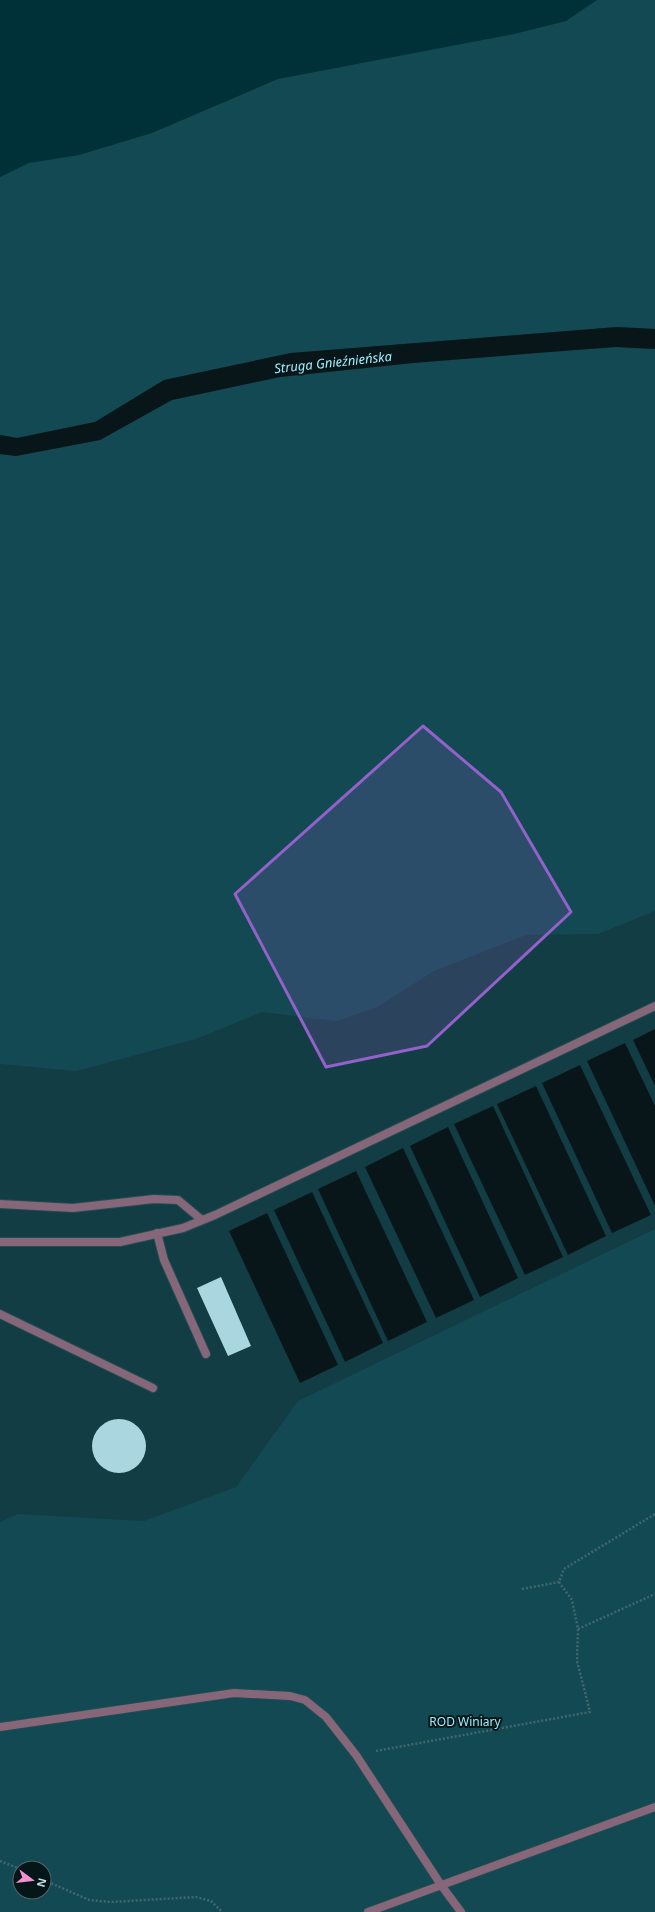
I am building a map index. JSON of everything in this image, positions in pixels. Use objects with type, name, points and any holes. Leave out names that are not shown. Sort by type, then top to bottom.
[{"type":"lane","points":[[0,1242],[120,1242],[183,1228],[655,1006]]},
{"type":"lane","points":[[0,1204],[73,1208],[154,1199],[178,1200],[202,1220]]},
{"type":"lane","points":[[157,1233],[164,1260],[206,1354]]},
{"type":"lane","points":[[0,1314],[153,1388]]},
{"type":"lane","points":[[0,1727],[234,1693],[290,1696],[305,1700],[326,1718],[356,1754],[441,1885],[461,1912]]},
{"type":"lane","points":[[368,1912],[655,1807]]},
{"type":"path","points":[[559,1582],[564,1569],[655,1514]]},
{"type":"path","points":[[522,1589],[559,1582]]},
{"type":"path","points":[[356,1754],[590,1712],[577,1661],[578,1629],[572,1600],[559,1582]]},
{"type":"path","points":[[578,1629],[655,1594]]},
{"type":"path","points":[[0,1860],[12,1865]]},
{"type":"path","points":[[52,1884],[89,1900],[111,1902],[196,1897],[211,1901],[222,1912]]},
{"type":"highlighted area","points":[[423,726],[501,792],[571,912],[427,1046],[326,1067],[235,894]]},
{"type":"shaded area","points":[[655,235],[655,1420],[0,1642],[0,250]]},
{"type":"green space","points":[[597,0],[655,0],[655,329],[617,327],[291,353],[164,380],[95,422],[17,438],[0,435],[0,177],[29,163],[79,155],[152,133],[278,79],[514,34],[566,21]]},
{"type":"green space","points":[[616,347],[655,349],[655,911],[598,934],[526,935],[434,971],[377,1007],[337,1021],[262,1012],[196,1039],[76,1071],[0,1064],[0,454],[16,456],[100,440],[172,400],[280,377],[413,363]]},
{"type":"green space","name":"ROD Winiary","points":[[655,1229],[655,1912],[0,1912],[0,1522],[18,1514],[144,1521],[236,1487],[298,1401]]},
{"type":"water","name":"Struga Gnieźnieńska","points":[[617,327],[655,329],[655,349],[616,347],[562,351],[413,363],[280,377],[172,400],[100,440],[16,456],[0,454],[0,435],[17,438],[95,422],[164,380],[291,353]]},
{"type":"water","points":[[655,1029],[655,1086],[633,1040]]},
{"type":"water","points":[[625,1043],[655,1106],[655,1206],[587,1061]]},
{"type":"water","points":[[580,1065],[651,1215],[612,1233],[542,1083]]},
{"type":"water","points":[[536,1086],[606,1236],[568,1255],[497,1104]]},
{"type":"water","points":[[493,1106],[563,1257],[525,1275],[454,1124]]},
{"type":"water","points":[[448,1127],[518,1278],[480,1297],[410,1146]]},
{"type":"water","points":[[403,1148],[474,1300],[436,1318],[365,1167]]},
{"type":"water","points":[[356,1171],[427,1322],[388,1341],[318,1189]]},
{"type":"water","points":[[312,1192],[383,1343],[345,1362],[274,1210]]},
{"type":"water","points":[[267,1213],[338,1365],[300,1383],[229,1231]]},
{"type":"building","points":[[221,1277],[251,1346],[228,1356],[197,1288]]},
{"type":"building","points":[[114,1419],[124,1419],[134,1423],[142,1431],[146,1441],[146,1451],[142,1461],[134,1469],[124,1473],[114,1473],[104,1469],[96,1461],[92,1451],[92,1441],[96,1431],[104,1423]]}]
